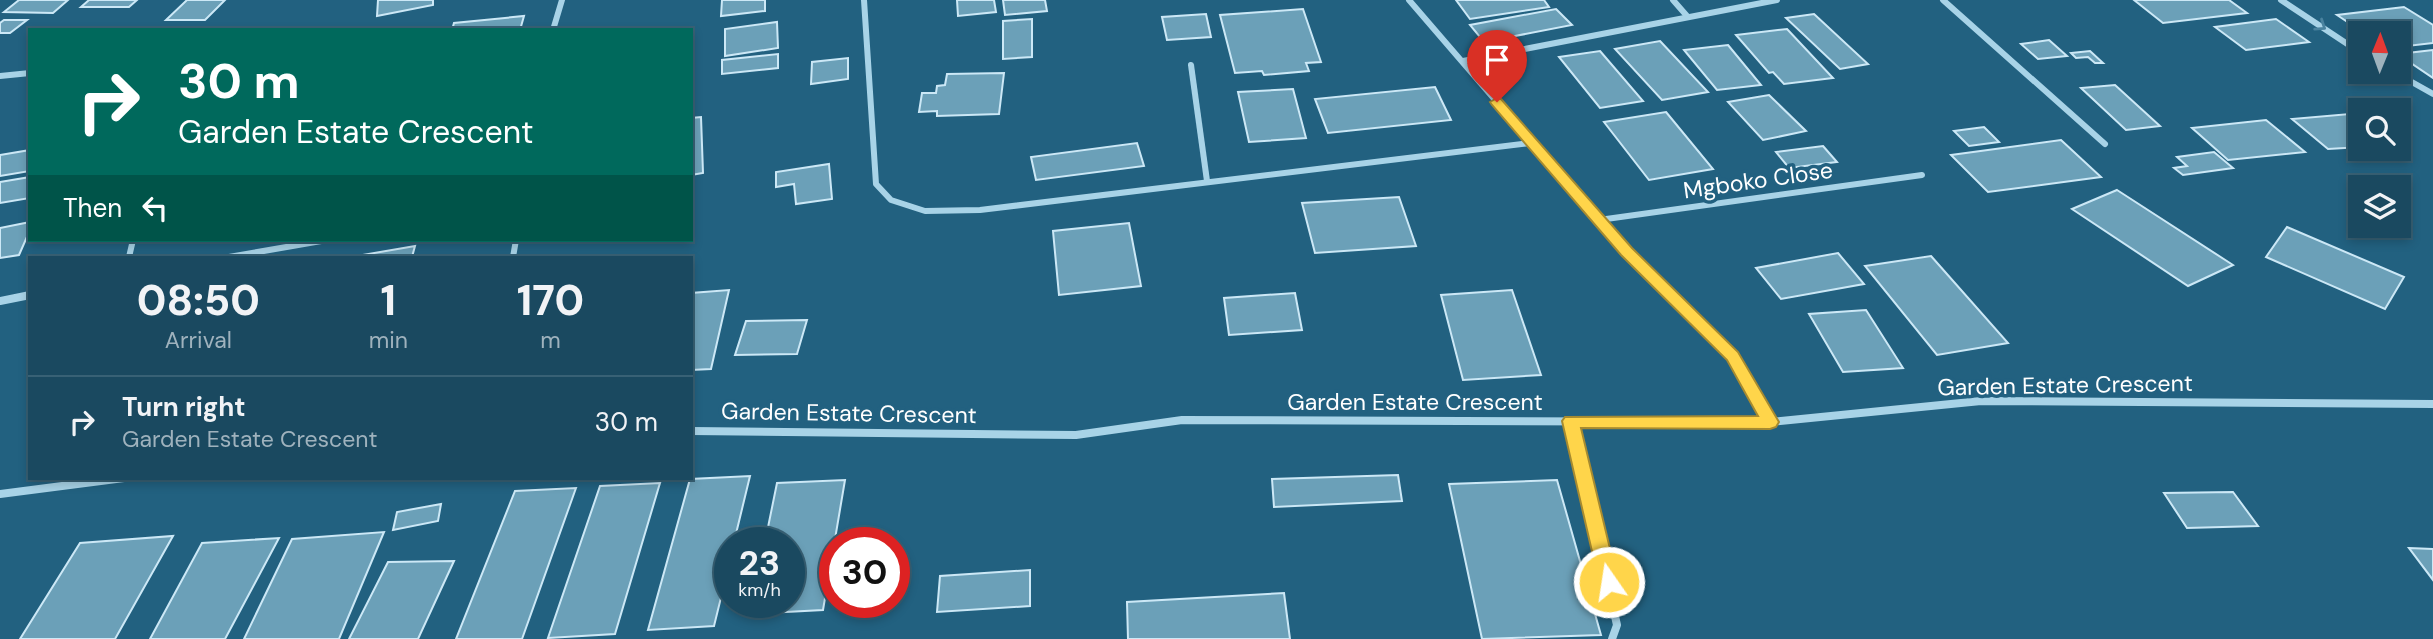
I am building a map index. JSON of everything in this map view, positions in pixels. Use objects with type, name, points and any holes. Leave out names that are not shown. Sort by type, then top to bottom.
[{"type":"street","points":[[554,28],[562,0]]},
{"type":"street","points":[[864,0],[876,184],[891,200],[925,211],[980,210],[1530,143]]},
{"type":"street","points":[[1409,0],[1626,252],[1732,356],[1770,422]]},
{"type":"street","points":[[1673,0],[1687,16]]},
{"type":"street","points":[[1463,61],[1777,0]]},
{"type":"street","points":[[1944,0],[2105,144]]},
{"type":"street","points":[[2281,0],[2348,44]]},
{"type":"street","points":[[1191,65],[1207,181]]},
{"type":"street","points":[[0,76],[28,73]]},
{"type":"street","points":[[2412,82],[2433,93]]},
{"type":"street","name":"Mgboko Close","points":[[1600,220],[1922,175]]},
{"type":"street","points":[[235,256],[315,242]]},
{"type":"street","points":[[0,301],[28,295]]},
{"type":"street","name":"Garden Estate Crescent","points":[[693,431],[1076,435],[1182,420],[1770,422],[1981,401],[2433,404]]},
{"type":"street","points":[[1571,421],[1618,625],[1612,639]]},
{"type":"street","points":[[1,495],[110,480]]},
{"type":"building","points":[[19,0],[68,0],[53,13],[4,12]]},
{"type":"building","points":[[89,0],[137,0],[129,7],[81,7]]},
{"type":"building","points":[[187,0],[225,0],[205,20],[166,20]]},
{"type":"building","points":[[378,0],[433,0],[433,5],[377,16]]},
{"type":"building","points":[[722,0],[765,0],[765,11],[721,16]]},
{"type":"building","points":[[957,0],[994,0],[996,12],[958,16]]},
{"type":"building","points":[[1003,0],[1045,0],[1047,11],[1005,15]]},
{"type":"building","points":[[1456,0],[1544,0],[1549,7],[1470,19]]},
{"type":"building","points":[[2134,0],[2229,0],[2247,13],[2163,23]]},
{"type":"building","points":[[2404,7],[2433,25],[2433,43],[2412,45],[2412,21],[2348,22],[2337,15]]},
{"type":"building","points":[[1303,9],[1321,62],[1306,63],[1309,71],[1264,75],[1262,71],[1235,73],[1220,15]]},
{"type":"building","points":[[1556,9],[1572,25],[1484,42],[1470,25]]},
{"type":"building","points":[[1206,14],[1211,37],[1167,40],[1162,17]]},
{"type":"building","points":[[1814,14],[1868,64],[1840,69],[1786,18]]},
{"type":"building","points":[[524,16],[521,28],[453,28],[454,23]]},
{"type":"building","points":[[1032,19],[1032,57],[1003,59],[1003,21]]},
{"type":"building","points":[[2276,19],[2309,42],[2246,50],[2215,27]]},
{"type":"building","points":[[4,20],[27,20],[10,33],[0,33],[0,23]]},
{"type":"building","points":[[777,22],[778,48],[725,56],[725,29]]},
{"type":"building","points":[[1787,29],[1833,78],[1784,84],[1773,72],[1769,73],[1736,35]]},
{"type":"building","points":[[2049,40],[2067,56],[2038,59],[2021,44]]},
{"type":"building","points":[[1660,41],[1708,92],[1662,100],[1615,49]]},
{"type":"building","points":[[1728,45],[1761,85],[1717,90],[1684,50]]},
{"type":"building","points":[[2433,50],[2433,78],[2412,64],[2412,52]]},
{"type":"building","points":[[1600,51],[1643,101],[1600,108],[1559,57]]},
{"type":"building","points":[[2090,51],[2103,63],[2095,63],[2088,57],[2076,58],[2071,53]]},
{"type":"building","points":[[778,54],[778,68],[722,74],[722,60]]},
{"type":"building","points":[[848,58],[848,79],[811,84],[812,62]]},
{"type":"building","points":[[1004,73],[999,114],[937,116],[937,111],[919,112],[922,93],[936,93],[937,86],[945,85],[947,74]]},
{"type":"building","points":[[2115,85],[2160,126],[2126,130],[2081,88]]},
{"type":"building","points":[[1435,87],[1451,120],[1328,133],[1315,99]]},
{"type":"building","points":[[1293,89],[1306,138],[1249,142],[1238,92]]},
{"type":"building","points":[[1769,95],[1806,131],[1763,140],[1728,102]]},
{"type":"building","points":[[1666,112],[1713,169],[1649,180],[1604,122]]},
{"type":"building","points":[[2348,114],[2348,148],[2328,149],[2292,119]]},
{"type":"building","points":[[701,117],[703,173],[693,175],[693,118]]},
{"type":"building","points":[[2266,120],[2305,152],[2228,160],[2192,128]]},
{"type":"building","points":[[1984,127],[1999,142],[1969,146],[1954,131]]},
{"type":"building","points":[[2061,140],[2101,177],[1988,192],[1951,155]]},
{"type":"building","points":[[1137,143],[1144,166],[1036,180],[1031,157]]},
{"type":"building","points":[[1823,146],[1837,162],[1789,168],[1776,152]]},
{"type":"building","points":[[28,150],[28,171],[0,176],[0,155]]},
{"type":"building","points":[[2214,152],[2233,168],[2183,175],[2174,168],[2187,166],[2177,157]]},
{"type":"building","points":[[829,164],[832,199],[796,204],[794,184],[776,187],[776,172]]},
{"type":"building","points":[[28,177],[28,198],[0,203],[0,182]]},
{"type":"building","points":[[2117,190],[2233,265],[2188,286],[2072,209]]},
{"type":"building","points":[[1399,197],[1416,246],[1315,253],[1302,203]]},
{"type":"building","points":[[28,222],[28,235],[19,255],[0,258],[0,228]]},
{"type":"building","points":[[1129,223],[1141,286],[1059,295],[1053,231]]},
{"type":"building","points":[[2287,227],[2404,277],[2385,309],[2266,257]]},
{"type":"building","points":[[415,246],[412,256],[357,256]]},
{"type":"building","points":[[1838,253],[1864,284],[1781,299],[1756,268]]},
{"type":"building","points":[[1931,256],[2008,343],[1937,355],[1865,266]]},
{"type":"building","points":[[729,290],[711,369],[693,370],[693,293]]},
{"type":"building","points":[[1512,290],[1541,375],[1463,380],[1441,295]]},
{"type":"building","points":[[1295,293],[1302,330],[1229,335],[1224,298]]},
{"type":"building","points":[[1866,310],[1903,368],[1843,372],[1809,314]]},
{"type":"building","points":[[807,320],[797,354],[735,355],[746,321]]},
{"type":"building","points":[[1398,475],[1402,501],[1274,507],[1272,479]]},
{"type":"building","points":[[750,476],[738,527],[714,527],[714,626],[648,630],[690,480]]},
{"type":"building","points":[[845,480],[837,527],[819,527],[819,610],[805,611],[805,527],[768,527],[777,483]]},
{"type":"building","points":[[1557,480],[1601,635],[1482,639],[1449,484]]},
{"type":"building","points":[[660,483],[615,634],[548,638],[600,486]]},
{"type":"building","points":[[576,488],[522,639],[456,639],[515,491]]},
{"type":"building","points":[[2233,492],[2258,526],[2187,528],[2164,493]]},
{"type":"building","points":[[441,504],[438,521],[393,530],[397,512]]},
{"type":"building","points":[[384,532],[339,639],[244,639],[292,539]]},
{"type":"building","points":[[173,536],[115,639],[20,639],[80,543]]},
{"type":"building","points":[[279,538],[225,639],[150,639],[202,543]]},
{"type":"building","points":[[2409,548],[2433,549],[2433,580]]},
{"type":"building","points":[[454,561],[418,639],[349,639],[388,562]]},
{"type":"building","points":[[1030,570],[1030,606],[937,612],[940,576]]},
{"type":"building","points":[[1284,593],[1290,639],[1128,639],[1127,602]]},
{"type":"route","points":[[1497,102],[1626,252],[1732,356],[1770,422],[1571,421],[1609,582]]}]
